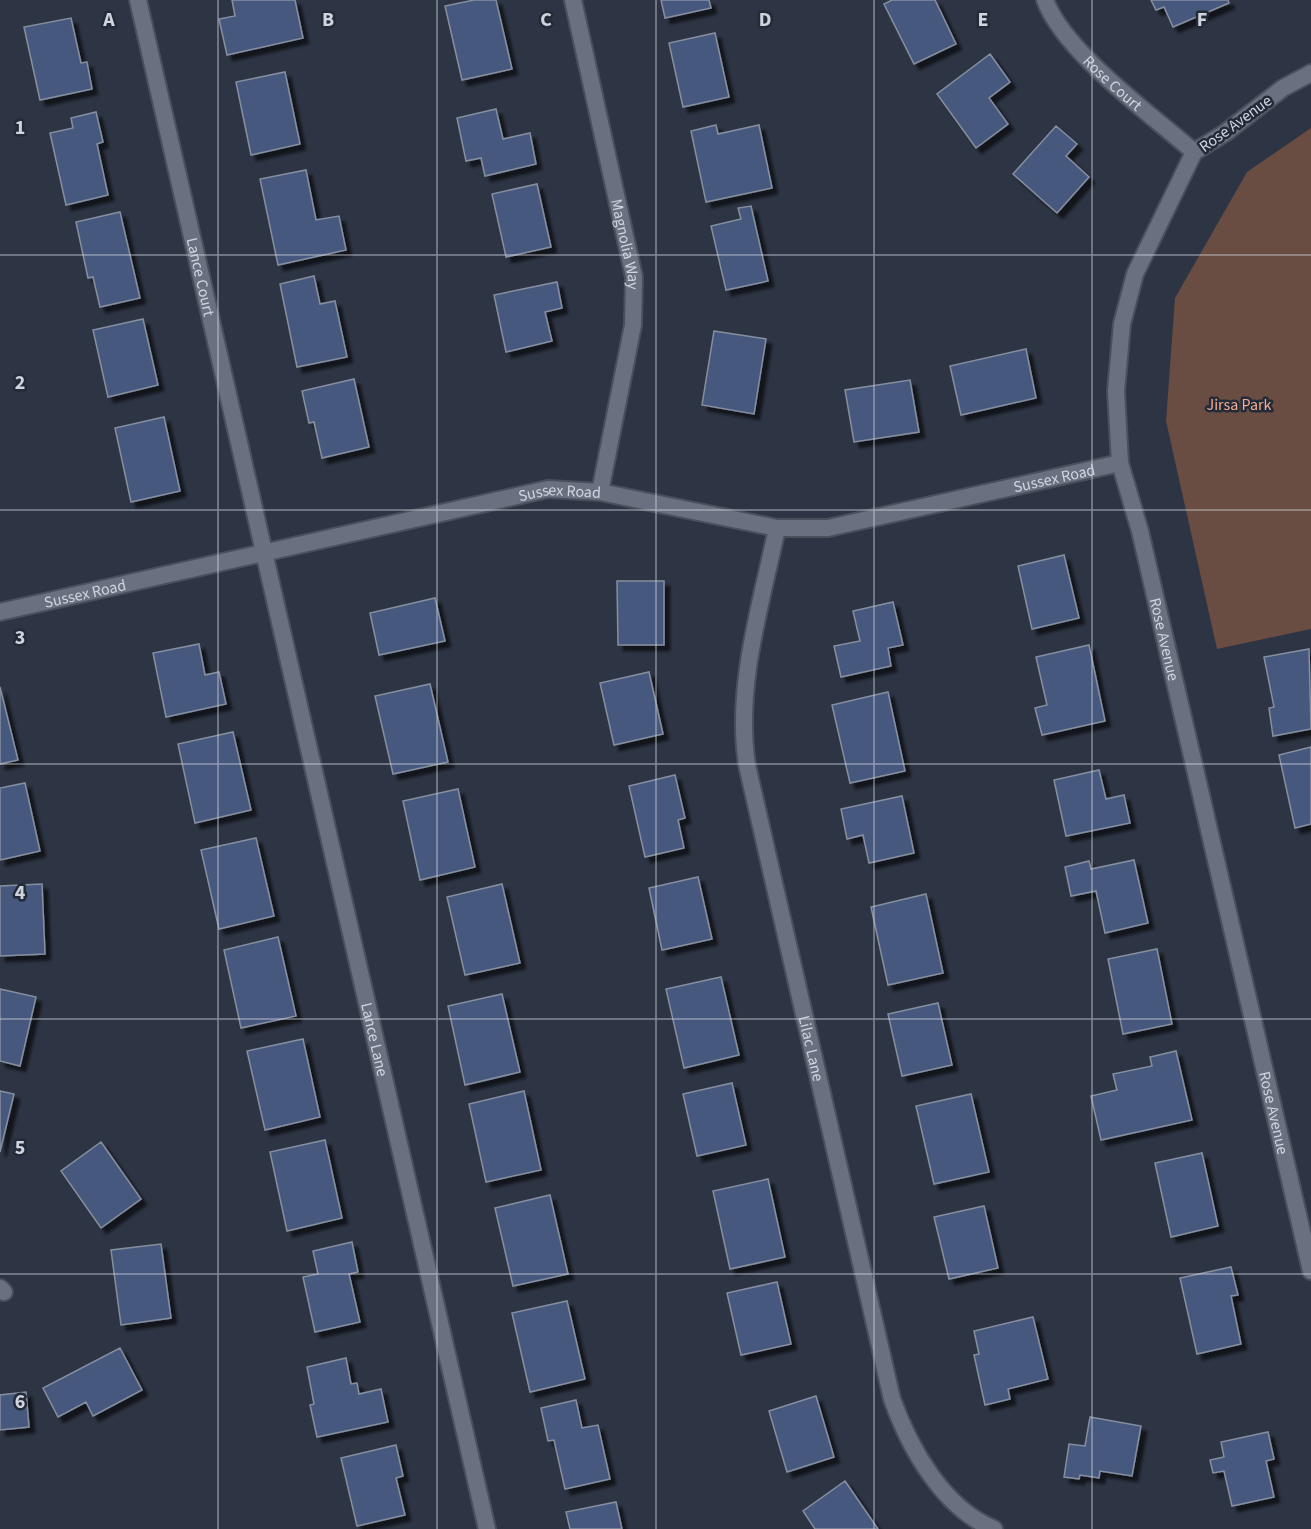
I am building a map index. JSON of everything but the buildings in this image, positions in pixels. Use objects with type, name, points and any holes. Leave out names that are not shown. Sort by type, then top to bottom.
[{"type":"street","name":"Lance Court","points":[[138,0],[264,552]]},
{"type":"street","name":"Magnolia Way","points":[[573,0],[634,277],[633,325],[600,492]]},
{"type":"street","name":"Rose Court","points":[[1046,0],[1049,11],[1069,38],[1100,69],[1194,152]]},
{"type":"street","name":"Rose Avenue","points":[[1311,73],[1283,88],[1225,133],[1194,152],[1146,247],[1135,274],[1122,324],[1116,391],[1120,463],[1140,531],[1311,1271]]},
{"type":"street","name":"Sussex Road","points":[[0,612],[548,489],[600,492],[777,528],[846,525],[1120,463]]},
{"type":"street","name":"Lilac Lane","points":[[777,528],[744,700],[743,735],[747,765],[892,1399],[913,1451],[938,1483],[978,1522],[994,1529]]},
{"type":"street","name":"Lance Lane","points":[[264,552],[487,1529]]},
{"type":"green space","name":"Jirsa Park","points":[[1311,128],[1311,629],[1217,649],[1166,421],[1175,298],[1247,172]]}]
